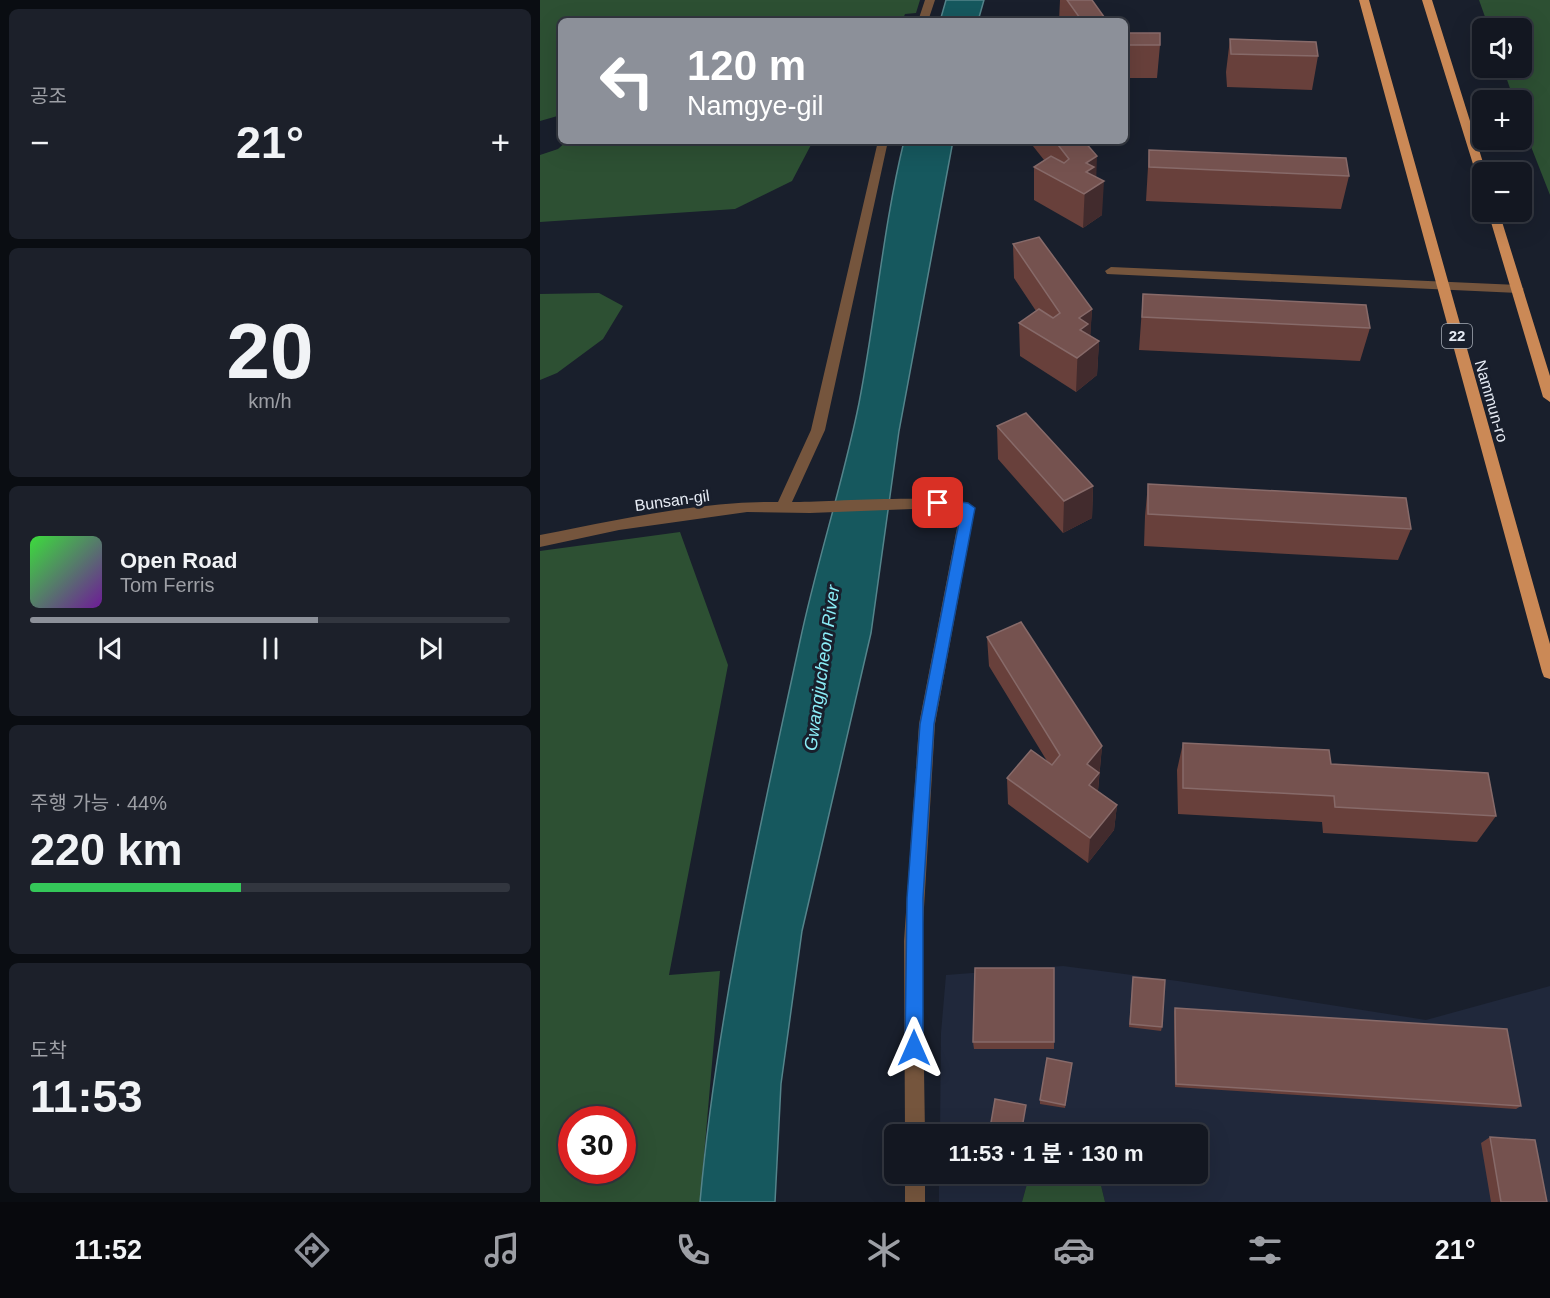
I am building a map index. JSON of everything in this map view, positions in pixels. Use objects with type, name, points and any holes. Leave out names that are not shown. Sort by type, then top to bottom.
[{"type":"main road","name":"Nammun-ro","points":[[1364,0],[1550,672]]},
{"type":"main road","points":[[1427,0],[1477,162]]},
{"type":"main road","points":[[1496,222],[1550,397]]},
{"type":"street","points":[[924,18],[930,0]]},
{"type":"street","points":[[783,507],[818,430],[882,144]]},
{"type":"street","points":[[1111,271],[1518,289]]},
{"type":"street","name":"Bunsan-gil","points":[[540,541],[747,507],[810,508],[938,503],[968,508],[927,724],[913,941],[915,1124]]},
{"type":"street","points":[[915,1184],[915,1202]]},
{"type":"shaded area","points":[[540,0],[920,0],[916,13],[905,14],[903,18],[558,18],[558,116],[540,121]]},
{"type":"shaded area","points":[[1479,0],[1550,0],[1550,195],[1532,149],[1532,90],[1511,90],[1506,78],[1532,78],[1532,18],[1485,18]]},
{"type":"shaded area","points":[[564,144],[811,144],[792,181],[735,209],[540,222],[540,155],[558,149]]},
{"type":"shaded area","points":[[599,293],[623,306],[603,339],[557,373],[540,380],[540,294]]},
{"type":"shaded area","points":[[680,532],[728,665],[669,975],[720,971],[700,1202],[540,1202],[540,551]]},
{"type":"shaded area","points":[[1063,966],[1178,981],[1426,1020],[1550,986],[1550,1202],[1105,1202],[1101,1184],[1208,1184],[1208,1124],[940,1124],[941,1033],[946,975]]},
{"type":"shaded area","points":[[939,1184],[1027,1184],[1022,1202],[939,1202]]},
{"type":"shaded area","points":[[1027,1184],[1101,1184],[1105,1202],[1022,1202]]},
{"type":"water","points":[[946,0],[984,0],[979,18],[941,18]]},
{"type":"water","name":"Gwangjucheon River","points":[[903,144],[952,144],[899,431],[871,633],[802,931],[781,1084],[775,1202],[700,1202],[717,1060],[741,920],[807,611],[859,403]]},
{"type":"building","points":[[1067,0],[1092,0],[1105,18],[1080,18]]},
{"type":"building","points":[[1128,33],[1160,33],[1160,45],[1128,45]]},
{"type":"building","points":[[1230,39],[1316,42],[1318,56],[1231,54]]},
{"type":"building","points":[[1057,144],[1087,144],[1097,156],[1086,163],[1094,167],[1086,172],[1104,181],[1084,194],[1034,167],[1051,156],[1064,163],[1069,159]]},
{"type":"building","points":[[1149,150],[1346,158],[1349,176],[1149,167]]},
{"type":"building","points":[[1039,237],[1092,309],[1079,318],[1088,324],[1080,330],[1099,341],[1077,358],[1019,323],[1039,309],[1053,318],[1060,313],[1013,244]]},
{"type":"building","points":[[1143,294],[1366,305],[1370,328],[1142,317]]},
{"type":"building","points":[[1026,413],[1093,486],[1064,501],[997,426]]},
{"type":"building","points":[[1148,484],[1406,498],[1411,529],[1148,514]]},
{"type":"building","points":[[1021,622],[1102,746],[1087,764],[1099,773],[1089,785],[1117,805],[1090,838],[1007,778],[1031,750],[1052,765],[1060,755],[987,637]]},
{"type":"building","points":[[1183,743],[1329,750],[1331,764],[1488,773],[1496,816],[1335,807],[1334,796],[1183,788]]},
{"type":"building","points":[[975,968],[1054,968],[1054,1042],[973,1042]]},
{"type":"building","points":[[1133,977],[1165,980],[1162,1027],[1130,1024]]},
{"type":"building","points":[[1175,1008],[1507,1029],[1521,1106],[1176,1084]]},
{"type":"building","points":[[1047,1058],[1072,1063],[1065,1105],[1040,1100]]},
{"type":"building","points":[[995,1099],[1026,1105],[1023,1124],[991,1124]]},
{"type":"building","points":[[1490,1137],[1535,1140],[1547,1202],[1501,1202]]},
{"type":"route","points":[[914,1048],[913,941],[927,724],[968,508],[938,503]]}]
